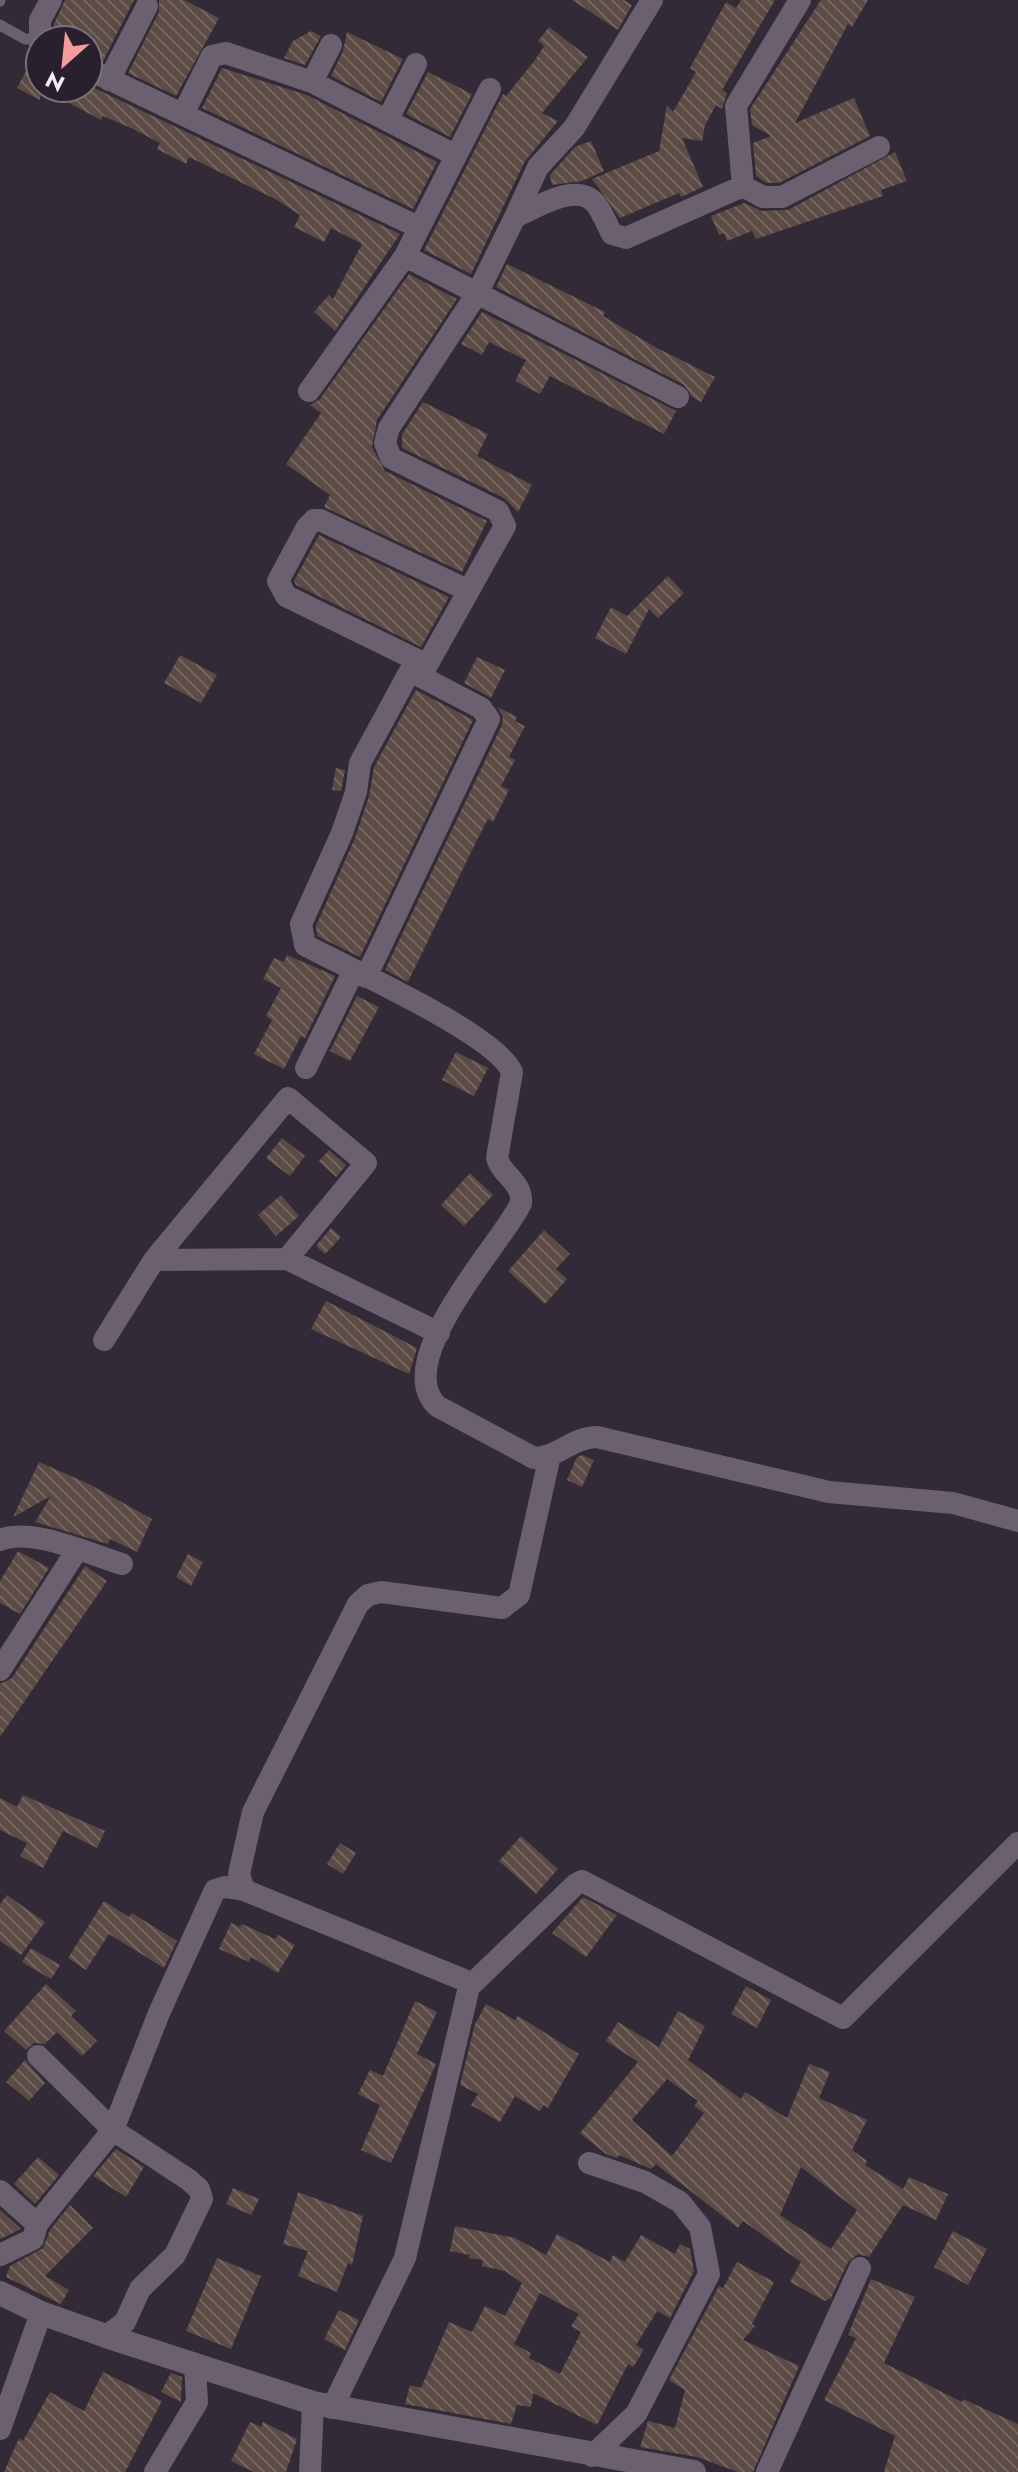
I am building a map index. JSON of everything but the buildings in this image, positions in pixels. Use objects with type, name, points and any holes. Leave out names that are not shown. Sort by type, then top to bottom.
[{"type":"street","points":[[39,24],[51,0]]},
{"type":"street","points":[[652,0],[574,128],[538,167],[478,292],[389,428],[385,443],[391,458],[503,516],[502,532],[360,763],[356,792],[342,833],[301,924],[305,945],[430,1009],[491,1050],[512,1072],[497,1158],[499,1167],[518,1185],[521,1203],[466,1281],[439,1333],[426,1379],[432,1401],[534,1458],[550,1455],[580,1438],[597,1437],[829,1492],[961,1504],[1018,1521]]},
{"type":"street","points":[[743,186],[736,106],[800,0]]},
{"type":"street","points":[[109,80],[147,6]]},
{"type":"street","points":[[312,82],[331,45]]},
{"type":"street","points":[[183,114],[212,56],[219,54],[312,82],[455,155]]},
{"type":"street","points":[[388,119],[416,64]]},
{"type":"street","points":[[104,77],[418,227]]},
{"type":"street","points":[[309,391],[405,256],[490,89]]},
{"type":"street","points":[[743,186],[763,197],[782,197],[879,147]]},
{"type":"street","points":[[515,217],[563,196],[580,196],[593,201],[612,234],[626,238],[743,186]]},
{"type":"street","points":[[405,256],[678,397]]},
{"type":"street","points":[[306,1068],[359,974],[489,715],[418,668],[286,596],[278,581],[307,527],[314,520],[320,520],[467,590]]},
{"type":"street","points":[[104,1340],[154,1260],[288,1098],[366,1163],[287,1259]]},
{"type":"street","points":[[154,1260],[287,1259],[439,1333]]},
{"type":"street","points":[[244,1890],[239,1874],[253,1812],[358,1604],[368,1595],[381,1592],[502,1608],[509,1605],[519,1595],[550,1455]]},
{"type":"street","points":[[0,1540],[11,1536],[29,1536],[122,1564]]},
{"type":"street","points":[[0,1670],[77,1550]]},
{"type":"street","points":[[310,2472],[323,2405],[405,2258],[469,1987],[582,1881],[843,2018],[1018,1843]]},
{"type":"street","points":[[0,2255],[33,2239],[37,2224],[113,2130],[209,1897],[225,1887],[244,1890],[464,1980],[469,1987]]},
{"type":"street","points":[[38,2056],[113,2130],[189,2180],[199,2189],[202,2199],[175,2255],[140,2289],[125,2322],[106,2336]]},
{"type":"street","points":[[589,2163],[645,2182],[680,2202],[700,2227],[709,2274],[636,2414],[592,2456]]},
{"type":"street","points":[[0,2191],[37,2224]]},
{"type":"street","points":[[767,2472],[860,2268]]},
{"type":"street","points":[[0,2293],[41,2313],[106,2336],[323,2405],[694,2472]]},
{"type":"street","points":[[0,2429],[41,2313]]},
{"type":"street","points":[[155,2472],[197,2402],[195,2365]]},
{"type":"lane","points":[[1,26],[24,36]]}]
